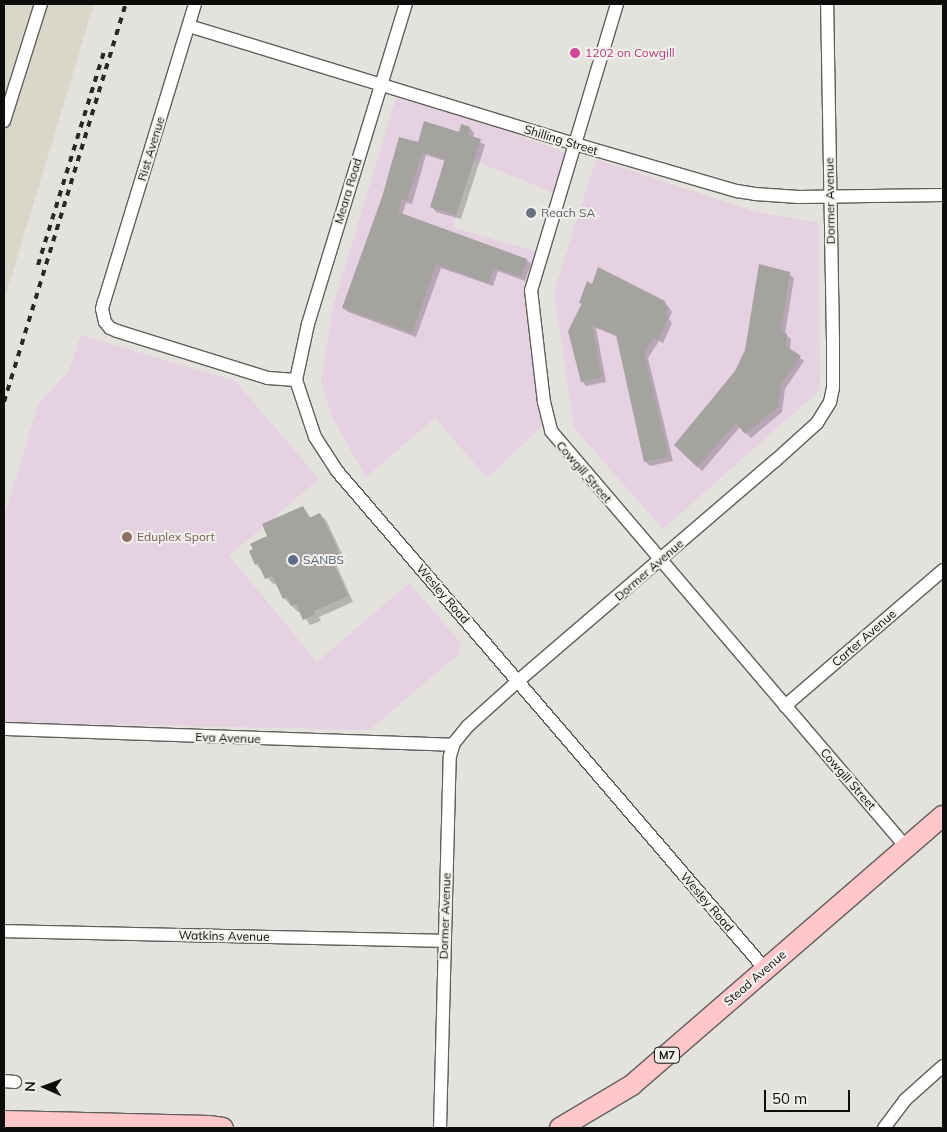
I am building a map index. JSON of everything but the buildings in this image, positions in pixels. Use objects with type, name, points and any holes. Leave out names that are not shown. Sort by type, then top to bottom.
[{"type":"main road","name":"Stead Avenue","points":[[560,1128],[632,1085],[943,816]]},
{"type":"main road","points":[[4,1121],[219,1126],[223,1128]]},
{"type":"street","points":[[4,121],[41,4]]},
{"type":"street","name":"Rist Avenue","points":[[195,4],[106,294],[102,309],[105,322],[110,328],[268,378],[296,380]]},
{"type":"street","name":"Meara Road","points":[[296,380],[308,324],[406,4]]},
{"type":"street","name":"Cowgill Street","points":[[617,4],[531,290],[551,431],[906,847]]},
{"type":"street","name":"Dormer Avenue","points":[[440,1128],[450,756],[453,746],[468,726],[518,681],[775,461],[818,423],[827,410],[833,388],[827,4]]},
{"type":"street","name":"Shilling Street","points":[[189,26],[380,86],[737,191],[787,197],[943,194]]},
{"type":"street","name":"Wesley Road","points":[[296,380],[316,437],[337,471],[765,969]]},
{"type":"street","name":"Carter Avenue","points":[[785,706],[943,570]]},
{"type":"street","name":"Eva Avenue","points":[[4,729],[453,746]]},
{"type":"street","name":"Watkins Avenue","points":[[4,931],[444,941]]},
{"type":"street","points":[[884,1128],[905,1100],[943,1066]]},
{"type":"shaded area","points":[[4,4],[94,4],[4,301]]},
{"type":"shaded area","points":[[396,98],[483,122],[566,153],[554,193],[473,160],[453,227],[536,252],[528,315],[542,426],[487,478],[435,418],[366,477],[331,415],[321,381],[333,306]]},
{"type":"shaded area","points":[[596,159],[753,211],[819,223],[820,390],[663,529],[574,428],[554,292]]},
{"type":"shaded area","name":"Eduplex Sport","points":[[81,335],[235,381],[319,479],[229,556],[317,662],[409,583],[461,643],[459,654],[369,730],[4,722],[4,518],[38,404],[69,371]]},
{"type":"railway","points":[[4,402],[126,4]]},
{"type":"railway","points":[[38,265],[105,48]]},
{"type":"place","name":"1202 on Cowgill","points":[[575,53]]},
{"type":"place","name":"Reach SA","points":[[531,213]]},
{"type":"place","name":"Eduplex Sport","points":[[127,537]]},
{"type":"place","name":"SANBS","points":[[293,560]]}]
